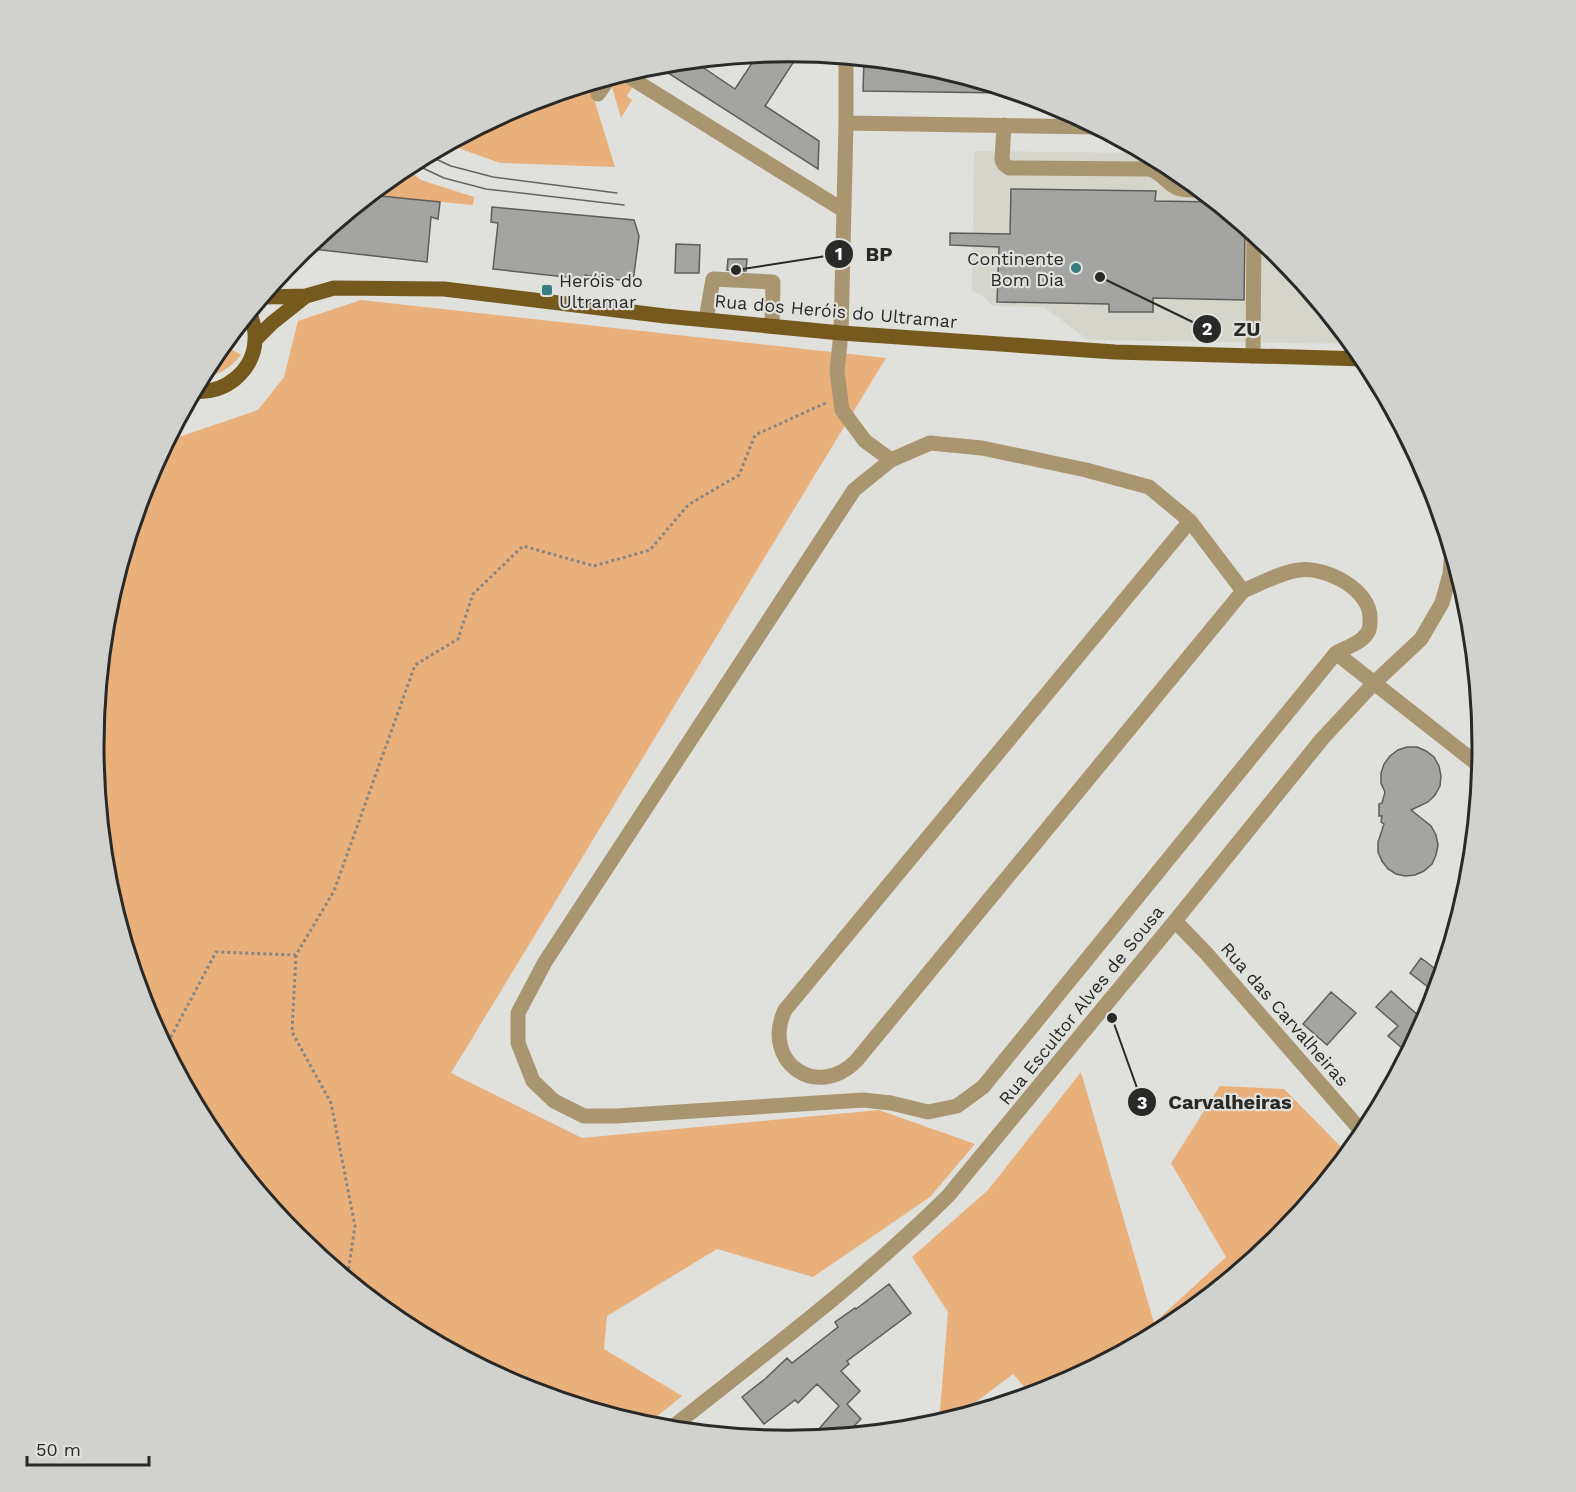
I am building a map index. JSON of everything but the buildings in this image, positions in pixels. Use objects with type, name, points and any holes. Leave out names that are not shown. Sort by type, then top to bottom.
[{"type":"main road","name":"Rua dos Heróis do Ultramar","points":[[272,297],[306,296],[334,288],[444,289],[706,320],[841,333],[1115,352],[1352,359]]},
{"type":"main road","name":"Rua dos Heróis do Ultramar","points":[[255,340],[272,322],[306,296]]},
{"type":"main road","points":[[204,391],[214,390],[230,384],[243,372],[252,357],[255,340],[252,320]]},
{"type":"street","points":[[846,64],[841,333],[837,371],[842,410],[865,441],[891,460]]},
{"type":"street","points":[[634,80],[843,210]]},
{"type":"street","points":[[598,94],[603,88]]},
{"type":"street","points":[[846,123],[1079,127]]},
{"type":"street","points":[[1004,125],[1002,160],[1009,168],[1149,169],[1159,172],[1175,187],[1185,189]]},
{"type":"street","points":[[1253,356],[1258,249]]},
{"type":"street","points":[[706,320],[713,279],[773,282],[772,326]]},
{"type":"street","points":[[1190,520],[785,1010],[780,1021],[779,1046],[793,1068],[803,1074],[825,1078],[848,1069],[1243,591],[1273,578],[1300,570],[1327,572],[1347,584],[1366,602],[1370,612],[1369,630],[1359,642],[1336,653],[983,1086],[957,1106],[928,1112],[891,1102],[863,1100],[616,1116],[584,1116],[554,1101],[533,1081],[518,1043],[518,1013],[545,962],[854,490],[891,460],[930,444],[982,448],[1086,470],[1149,487],[1190,520],[1243,591]]},
{"type":"street","name":"Rua Escultor Alves de Sousa","points":[[679,1422],[851,1284],[948,1196],[1322,739],[1374,683],[1421,639],[1442,603],[1450,573]]},
{"type":"street","points":[[1336,653],[1472,760]]},
{"type":"street","name":"Rua das Carvalheiras","points":[[1175,921],[1206,953],[1357,1125]]},
{"type":"path","points":[[348,1270],[355,1226],[331,1103],[292,1032],[296,955],[334,891],[415,664],[458,639],[473,594],[523,546],[594,566],[650,550],[688,505],[739,475],[755,435],[840,397]]},
{"type":"path","points":[[170,1039],[216,952],[296,955]]},
{"type":"shaded area","points":[[624,82],[633,86],[627,96],[632,100],[621,118],[612,87]]},
{"type":"shaded area","points":[[591,91],[615,167],[500,163],[456,147],[526,114]]},
{"type":"shaded area","points":[[974,151],[1130,153],[1205,203],[1239,231],[1303,295],[1341,344],[1088,340],[1044,307],[993,306],[983,296],[972,291]]},
{"type":"shaded area","points":[[413,174],[421,180],[474,197],[473,205],[381,196]]},
{"type":"shaded area","points":[[361,300],[886,358],[451,1073],[582,1138],[879,1110],[975,1144],[930,1197],[813,1277],[717,1249],[607,1316],[604,1349],[682,1396],[656,1417],[568,1394],[485,1360],[408,1315],[337,1261],[273,1197],[219,1126],[174,1049],[140,966],[117,880],[109,835],[105,791],[105,701],[109,657],[127,569],[140,526],[177,438],[258,410],[284,377],[298,321]]},
{"type":"shaded area","points":[[231,349],[241,355],[233,364],[213,375]]},
{"type":"shaded area","points":[[1081,1072],[1154,1323],[1226,1257],[1171,1163],[1220,1086],[1284,1089],[1342,1148],[1303,1197],[1272,1230],[1205,1289],[1168,1315],[1091,1360],[1050,1378],[1025,1388],[1013,1374],[972,1405],[940,1413],[948,1312],[912,1257],[988,1190]]},
{"type":"tram line","points":[[436,159],[451,166],[493,177],[617,193]]},
{"type":"tram line","points":[[422,168],[444,178],[486,189],[624,205]]},
{"type":"place","name":"Continente Bom Dia","points":[[1076,268]]},
{"type":"place","name":"BP","points":[[736,270]]},
{"type":"place","name":"ZU","points":[[1100,277]]},
{"type":"place","name":"Heróis do Ultramar","points":[[547,290]]},
{"type":"place","name":"Carvalheiras","points":[[1112,1018]]}]
